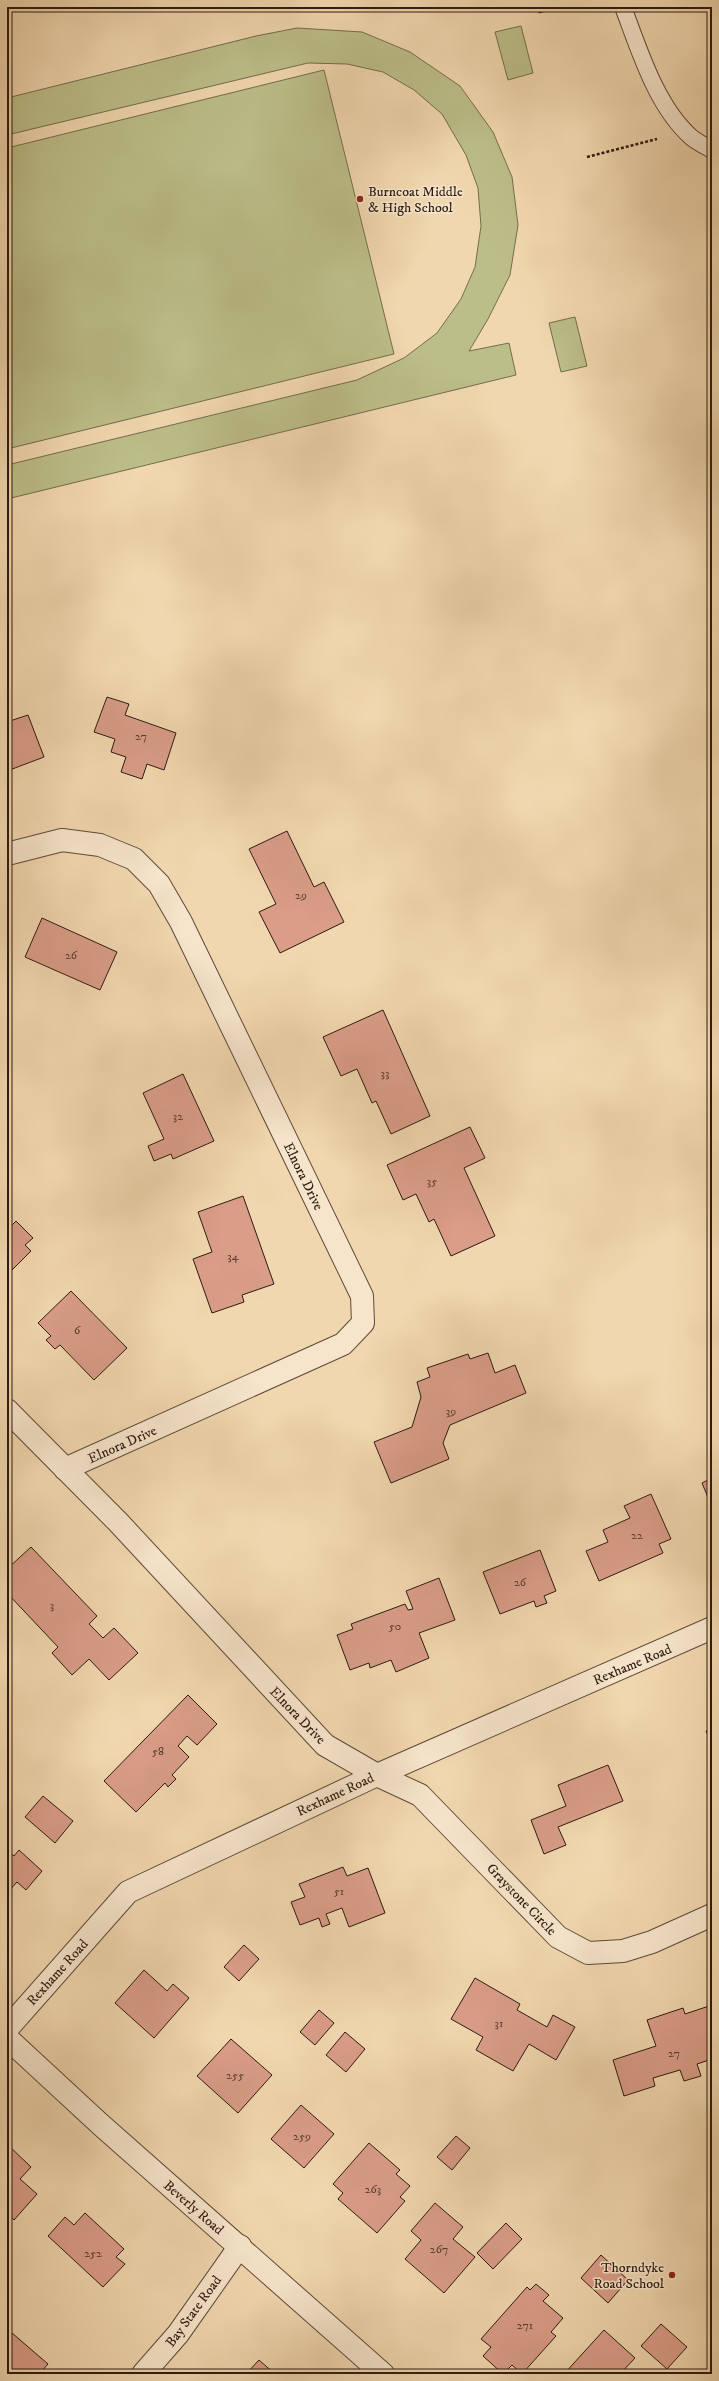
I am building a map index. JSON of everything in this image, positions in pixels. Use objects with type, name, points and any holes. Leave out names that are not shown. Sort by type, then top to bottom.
[{"type":"street","name":"Elnora Drive","points":[[7,854],[62,840],[100,845],[134,859],[159,884],[181,922],[362,1296],[363,1323],[343,1344],[65,1469]]},
{"type":"street","name":"Elnora Drive","points":[[7,1410],[119,1523],[325,1745],[377,1775]]},
{"type":"street","name":"Rexhame Road","points":[[7,2029],[128,1892],[377,1775],[712,1628]]},
{"type":"street","name":"Graystone Circle","points":[[377,1775],[420,1795],[558,1937],[588,1953],[623,1951],[652,1942],[712,1915]]},
{"type":"street","name":"Beverly Road","points":[[7,2038],[100,2124],[240,2246],[383,2374]]},
{"type":"street","name":"Bay State Road","points":[[143,2374],[178,2334],[240,2246]]},
{"type":"lane","points":[[623,7],[649,75],[674,116],[691,137],[712,150]]},
{"type":"path","points":[[587,157],[655,140]]},
{"type":"green space","points":[[521,26],[533,73],[508,80],[495,32]]},
{"type":"green space","points":[[297,28],[362,32],[410,52],[460,86],[493,132],[512,177],[518,225],[510,275],[488,319],[469,351],[509,343],[516,375],[7,499],[7,465],[357,380],[404,358],[437,333],[461,299],[475,267],[481,226],[478,188],[466,155],[442,114],[414,90],[383,72],[347,64],[308,63],[7,135],[7,98],[256,36]]},
{"type":"green space","points":[[324,70],[394,354],[7,449],[7,148]]},
{"type":"green space","points":[[575,317],[587,366],[561,372],[549,323]]},
{"type":"building","points":[[537,7],[560,7],[539,13]]},
{"type":"building","points":[[107,697],[129,704],[125,715],[176,733],[164,770],[147,764],[142,779],[121,772],[126,757],[111,752],[115,739],[94,732]]},
{"type":"building","points":[[28,715],[44,757],[7,771],[7,722]]},
{"type":"building","points":[[287,831],[314,887],[324,882],[344,922],[280,953],[259,912],[276,904],[249,849]]},
{"type":"building","points":[[42,918],[117,952],[100,990],[25,957]]},
{"type":"building","points":[[383,1010],[430,1116],[391,1134],[376,1101],[372,1103],[357,1069],[341,1076],[323,1037]]},
{"type":"building","points":[[183,1074],[214,1141],[173,1159],[171,1154],[154,1161],[148,1146],[164,1139],[143,1093]]},
{"type":"building","points":[[470,1127],[485,1158],[464,1168],[495,1236],[451,1256],[434,1219],[429,1222],[416,1194],[403,1200],[387,1165]]},
{"type":"building","points":[[243,1196],[274,1284],[242,1295],[244,1302],[212,1313],[193,1259],[212,1252],[198,1212]]},
{"type":"building","points":[[16,1221],[33,1238],[25,1245],[31,1251],[7,1275],[7,1227],[9,1228]]},
{"type":"building","points":[[71,1291],[127,1348],[94,1380],[60,1345],[55,1349],[46,1340],[51,1336],[38,1323]]},
{"type":"building","points":[[488,1353],[495,1373],[515,1365],[526,1393],[450,1425],[443,1443],[449,1459],[391,1483],[374,1442],[412,1427],[421,1397],[417,1382],[430,1377],[427,1368],[468,1354],[470,1359]]},
{"type":"building","points":[[712,1478],[712,1507],[702,1483]]},
{"type":"building","points":[[651,1494],[671,1539],[659,1544],[663,1553],[599,1581],[586,1551],[608,1542],[603,1530],[630,1518],[624,1506]]},
{"type":"building","points":[[31,1547],[97,1616],[89,1624],[103,1638],[114,1628],[138,1653],[109,1680],[89,1659],[72,1675],[52,1653],[58,1647],[7,1593],[7,1569]]},
{"type":"building","points":[[540,1550],[556,1591],[544,1596],[547,1603],[536,1607],[534,1601],[500,1614],[483,1572]]},
{"type":"building","points":[[439,1578],[455,1620],[419,1633],[429,1658],[396,1672],[391,1660],[370,1668],[369,1663],[350,1670],[337,1635],[353,1629],[351,1624],[405,1604],[408,1610],[413,1609],[406,1591]]},
{"type":"building","points":[[188,1695],[217,1724],[197,1745],[187,1736],[178,1746],[189,1757],[172,1775],[176,1779],[168,1787],[165,1783],[136,1812],[104,1781]]},
{"type":"building","points":[[712,1729],[712,1744],[706,1731]]},
{"type":"building","points":[[608,1765],[623,1801],[558,1827],[566,1845],[544,1854],[531,1820],[566,1806],[558,1785]]},
{"type":"building","points":[[43,1796],[73,1821],[55,1843],[25,1817]]},
{"type":"building","points":[[7,1850],[14,1856],[19,1850],[42,1871],[26,1890],[17,1882],[7,1893]]},
{"type":"building","points":[[343,1867],[347,1876],[368,1868],[385,1913],[349,1927],[342,1908],[326,1914],[330,1924],[322,1927],[319,1918],[300,1925],[291,1902],[305,1897],[299,1884]]},
{"type":"building","points":[[244,1945],[259,1959],[239,1981],[224,1967]]},
{"type":"building","points":[[144,1970],[167,1991],[173,1984],[189,1998],[154,2038],[115,2003]]},
{"type":"building","points":[[475,1978],[520,2004],[517,2010],[547,2027],[553,2015],[575,2027],[556,2060],[529,2044],[513,2071],[476,2050],[483,2037],[451,2019]]},
{"type":"building","points":[[712,2005],[712,2059],[697,2064],[701,2076],[684,2081],[680,2070],[653,2078],[655,2086],[624,2096],[613,2060],[656,2046],[647,2020],[683,2008],[685,2014]]},
{"type":"building","points":[[319,2010],[334,2023],[315,2045],[300,2032]]},
{"type":"building","points":[[345,2032],[365,2049],[346,2072],[326,2055]]},
{"type":"building","points":[[231,2039],[272,2075],[238,2113],[197,2076]]},
{"type":"building","points":[[301,2105],[334,2134],[304,2168],[271,2139]]},
{"type":"building","points":[[456,2136],[470,2148],[452,2170],[437,2157]]},
{"type":"building","points":[[369,2143],[400,2170],[396,2174],[410,2186],[400,2197],[405,2201],[377,2233],[338,2199],[343,2193],[333,2184]]},
{"type":"building","points":[[7,2144],[31,2167],[20,2179],[37,2194],[14,2220],[7,2213]]},
{"type":"building","points":[[435,2203],[463,2227],[453,2239],[475,2257],[444,2293],[405,2259],[421,2240],[411,2231]]},
{"type":"building","points":[[85,2213],[124,2249],[116,2257],[125,2264],[103,2287],[48,2236],[65,2217],[74,2225]]},
{"type":"building","points":[[506,2223],[522,2239],[493,2269],[477,2253]]},
{"type":"building","points":[[601,2255],[628,2280],[608,2303],[581,2278]]},
{"type":"building","points":[[536,2284],[549,2295],[543,2301],[563,2318],[551,2332],[556,2336],[522,2374],[512,2365],[503,2374],[483,2356],[491,2347],[481,2339],[527,2287],[530,2290]]},
{"type":"building","points":[[661,2324],[687,2347],[667,2369],[641,2346]]},
{"type":"building","points":[[604,2330],[635,2358],[620,2374],[564,2374]]},
{"type":"building","points":[[12,2333],[48,2364],[39,2374],[7,2374],[7,2339]]},
{"type":"building","points":[[259,2360],[275,2374],[246,2374]]},
{"type":"place","name":"Burncoat Middle & High School","points":[[360,199]]},
{"type":"place","name":"Thorndyke Road School","points":[[672,2275]]}]
